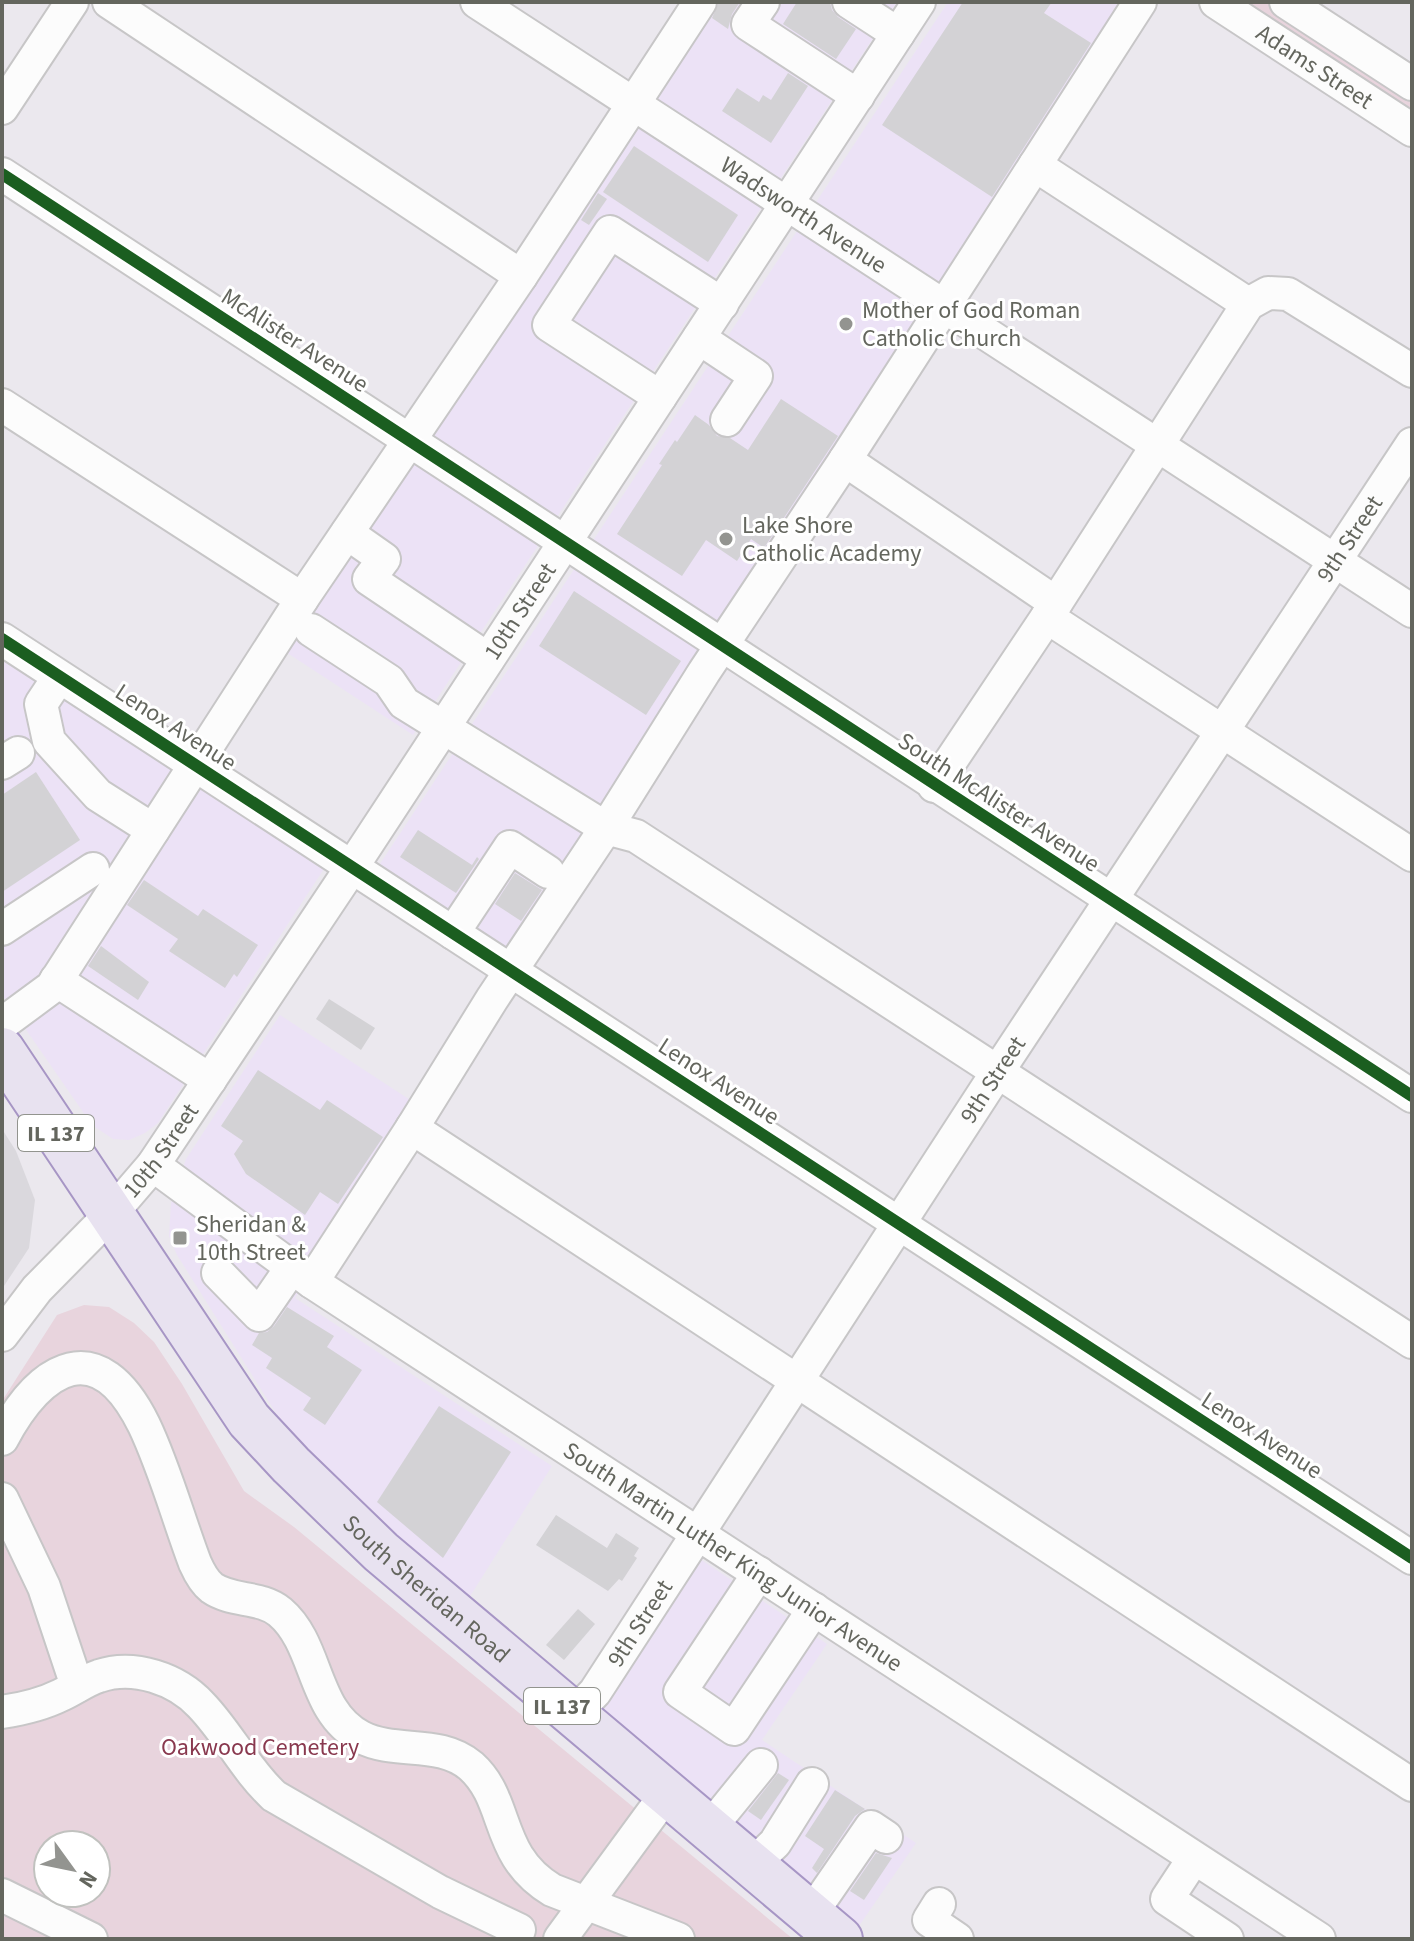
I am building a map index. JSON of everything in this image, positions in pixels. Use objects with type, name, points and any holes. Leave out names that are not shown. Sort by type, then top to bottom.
[{"type":"highway","name":"IL 137","points":[[2,1050],[110,1215]]},
{"type":"highway","name":"South Sheridan Road","points":[[110,1215],[249,1420],[280,1454],[381,1552],[826,1926]]},
{"type":"street","points":[[2,108],[72,2]]},
{"type":"street","points":[[109,2],[521,276]]},
{"type":"street","name":"Wadsworth Avenue","points":[[477,2],[1412,611]]},
{"type":"street","points":[[2,1024],[52,987],[302,599],[521,276],[700,2]]},
{"type":"street","points":[[763,2],[748,24],[858,96]]},
{"type":"street","points":[[849,2],[898,34]]},
{"type":"street","name":"10th Street","points":[[2,1335],[37,1289],[110,1215],[153,1165],[919,2]]},
{"type":"street","points":[[218,1273],[259,1315],[302,1274],[412,1128],[510,970],[606,828],[1140,2]]},
{"type":"street","name":"Adams Street","points":[[1216,2],[1412,130]]},
{"type":"street","name":"Adams Street","points":[[1286,2],[1412,84]]},
{"type":"street","points":[[1035,165],[1248,304]]},
{"type":"street","name":"McAlister Avenue","points":[[2,174],[564,542]]},
{"type":"street","points":[[660,397],[549,325],[610,232],[722,304]]},
{"type":"street","points":[[934,786],[1052,610],[1248,304],[1268,293],[1288,294],[1412,371]]},
{"type":"street","points":[[699,338],[756,376],[727,420]]},
{"type":"street","points":[[2,405],[302,599]]},
{"type":"street","name":"9th Street","points":[[573,1715],[595,1692],[998,1071],[1412,444]]},
{"type":"street","points":[[845,460],[1221,732],[1412,855]]},
{"type":"street","points":[[347,533],[384,559],[369,579],[488,659]]},
{"type":"street","name":"South McAlister Avenue","points":[[564,542],[1412,1096]]},
{"type":"street","points":[[311,630],[389,681],[404,703],[606,828],[636,836],[1412,1342]]},
{"type":"street","name":"Lenox Avenue","points":[[2,639],[1412,1558]]},
{"type":"street","points":[[59,677],[41,704],[49,741],[98,795],[153,830]]},
{"type":"street","points":[[453,933],[510,847],[548,872]]},
{"type":"street","points":[[2,929],[93,869]]},
{"type":"street","points":[[56,980],[210,1080]]},
{"type":"street","points":[[412,1128],[1412,1785]]},
{"type":"street","name":"South Martin Luther King Junior Avenue","points":[[153,1165],[302,1274],[1319,1939]]},
{"type":"street","points":[[2,1439],[15,1417],[50,1377],[77,1367],[103,1374],[124,1393],[144,1424],[195,1563],[212,1588],[280,1612],[302,1645],[326,1700],[348,1729],[376,1743],[444,1751],[470,1765],[490,1793],[505,1835],[526,1870],[552,1890],[575,1919]]},
{"type":"street","points":[[2,1499],[44,1587],[77,1686]]},
{"type":"street","points":[[759,1573],[680,1692],[734,1729],[814,1609]]},
{"type":"street","points":[[2,1712],[41,1704],[99,1676],[118,1672],[137,1673],[169,1683],[201,1704],[256,1779],[274,1796],[440,1892],[519,1930]]},
{"type":"street","points":[[709,1829],[761,1765]]},
{"type":"street","points":[[752,1865],[775,1843],[812,1784]]},
{"type":"street","points":[[575,1919],[667,1793]]},
{"type":"street","points":[[826,1926],[871,1827],[886,1837]]},
{"type":"street","points":[[1194,1858],[1167,1899],[1227,1939]]},
{"type":"street","points":[[2,1895],[36,1928],[91,1939]]},
{"type":"street","points":[[939,1904],[929,1920],[957,1939]]},
{"type":"street","points":[[483,1939],[575,1919],[671,1938]]},
{"type":"shaded area","points":[[695,2],[897,2],[413,735],[275,645]]},
{"type":"shaded area","points":[[948,2],[1152,2],[509,966],[372,876]]},
{"type":"shaded area","points":[[2,625],[335,852],[158,1123],[129,1140],[113,1139],[92,1125],[2,995]]},
{"type":"shaded area","points":[[280,1015],[421,1107],[295,1298],[552,1466],[469,1598],[301,1453],[177,1255],[169,1236],[171,1203],[186,1159]]},
{"type":"shaded area","points":[[2,1129],[16,1151],[35,1200],[29,1248],[2,1289]]},
{"type":"shaded area","points":[[697,1557],[827,1644],[762,1740],[916,1843],[859,1926],[602,1710]]},
{"type":"green space","points":[[1237,2],[1265,2],[1412,97],[1412,116]]},
{"type":"green space","name":"Oakwood Cemetery","points":[[84,1305],[109,1307],[134,1323],[154,1342],[182,1384],[244,1491],[294,1527],[793,1939],[2,1939],[2,1401],[57,1315]]},
{"type":"building","points":[[719,2],[740,2],[732,14],[728,29],[712,18]]},
{"type":"building","points":[[797,2],[830,2],[838,17],[856,29],[836,59],[783,24]]},
{"type":"building","points":[[963,2],[1052,2],[1044,13],[1091,43],[992,197],[882,125]]},
{"type":"building","points":[[788,73],[808,86],[771,143],[722,111],[737,88],[759,102],[763,95],[771,100]]},
{"type":"building","points":[[634,146],[738,215],[708,262],[603,192]]},
{"type":"building","points":[[598,193],[607,199],[589,225],[581,220]]},
{"type":"building","points":[[781,399],[838,436],[764,548],[751,539],[737,561],[706,540],[682,576],[617,534],[662,465],[659,464],[695,415],[709,425],[717,436],[730,438],[748,450]]},
{"type":"building","points":[[574,591],[681,661],[646,715],[539,646]]},
{"type":"building","points":[[36,772],[80,840],[2,892],[2,795]]},
{"type":"building","points":[[418,830],[472,865],[477,857],[479,859],[456,893],[400,857]]},
{"type":"building","points":[[515,873],[542,890],[521,921],[495,904]]},
{"type":"building","points":[[144,880],[198,916],[203,909],[258,945],[237,977],[234,974],[225,988],[169,951],[178,939],[127,905]]},
{"type":"building","points":[[101,946],[149,982],[138,1000],[88,966]]},
{"type":"building","points":[[329,999],[375,1028],[361,1050],[316,1019]]},
{"type":"building","points":[[258,1070],[320,1110],[327,1100],[383,1137],[338,1204],[320,1192],[305,1215],[246,1174],[234,1154],[243,1141],[221,1126]]},
{"type":"building","points":[[287,1307],[334,1336],[327,1347],[362,1370],[325,1425],[303,1410],[311,1398],[266,1368],[272,1358],[252,1345],[259,1333],[267,1332],[274,1326]]},
{"type":"building","points":[[439,1406],[511,1452],[443,1558],[377,1502]]},
{"type":"building","points":[[556,1515],[607,1548],[616,1533],[639,1548],[634,1556],[637,1558],[622,1581],[619,1579],[608,1591],[536,1545]]},
{"type":"building","points":[[578,1609],[595,1624],[564,1660],[546,1645]]},
{"type":"building","points":[[778,1773],[789,1780],[761,1820],[748,1811]]},
{"type":"building","points":[[835,1790],[865,1809],[855,1816],[817,1873],[812,1868],[824,1849],[805,1836]]},
{"type":"building","points":[[876,1853],[892,1858],[864,1900],[850,1891]]},
{"type":"cycle path","points":[[2,174],[1412,1096]]},
{"type":"cycle path","points":[[2,639],[1412,1558]]},
{"type":"place","name":"Mother of God Roman Catholic Church","points":[[846,324]]},
{"type":"place","name":"Lake Shore Catholic Academy","points":[[726,539]]},
{"type":"place","name":"Sheridan & 10th Street","points":[[180,1238]]}]
